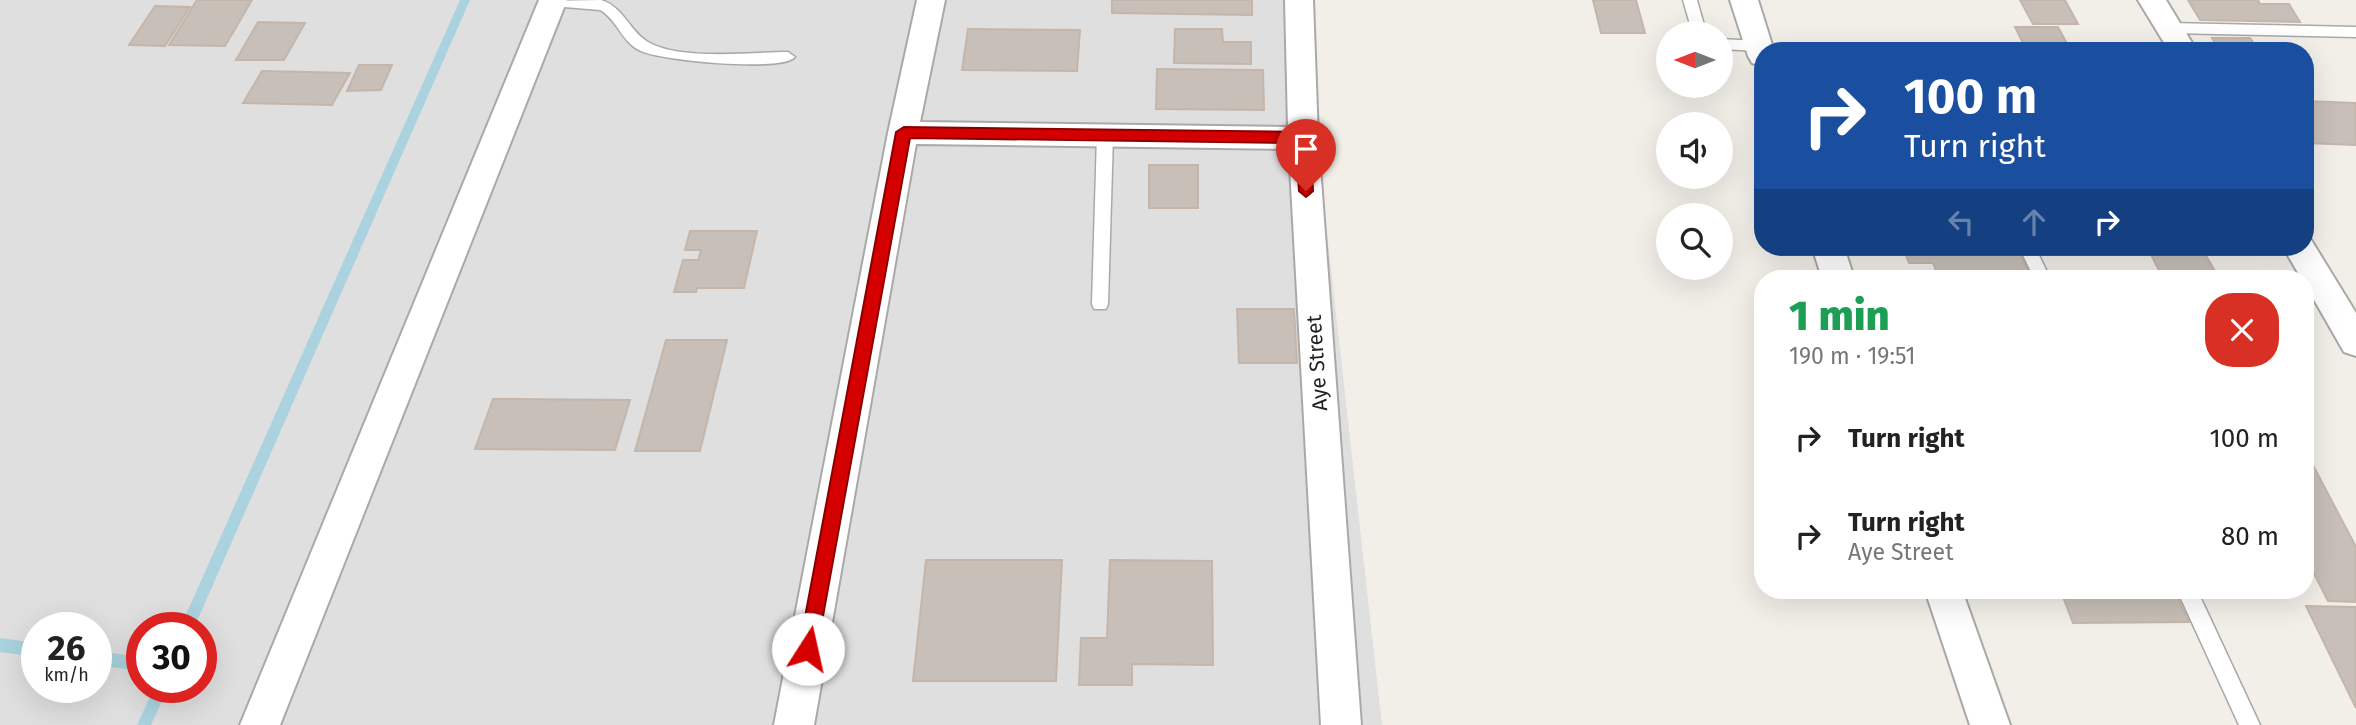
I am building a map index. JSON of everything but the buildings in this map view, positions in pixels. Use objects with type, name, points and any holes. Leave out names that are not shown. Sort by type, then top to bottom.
[{"type":"street","points":[[794,725],[931,0]]},
{"type":"street","name":"Aye Street","points":[[1299,0],[1303,138],[1341,725]]},
{"type":"street","points":[[1744,0],[1757,42]]},
{"type":"street","points":[[2152,0],[2176,39]]},
{"type":"street","points":[[260,725],[552,1]]},
{"type":"street","points":[[904,132],[1303,138]]},
{"type":"street","points":[[2314,272],[2356,342]]},
{"type":"street","points":[[1947,599],[1990,725]]},
{"type":"lane","points":[[1690,0],[1695,21]]},
{"type":"lane","points":[[552,1],[602,4],[610,8],[634,40],[666,54],[788,57]]},
{"type":"lane","points":[[2176,39],[2356,32]]},
{"type":"lane","points":[[1733,46],[1754,50]]},
{"type":"lane","points":[[1100,304],[1105,135]]},
{"type":"lane","points":[[2191,599],[2250,725]]},
{"type":"shaded area","points":[[0,0],[1301,0],[1382,725],[0,725]]},
{"type":"waterway","points":[[194,612],[465,0]]},
{"type":"waterway","points":[[0,645],[21,648]]},
{"type":"waterway","points":[[112,660],[126,662]]},
{"type":"waterway","points":[[144,725],[154,703]]},
{"type":"route","points":[[808,649],[904,132],[1303,138],[1306,191]]}]
